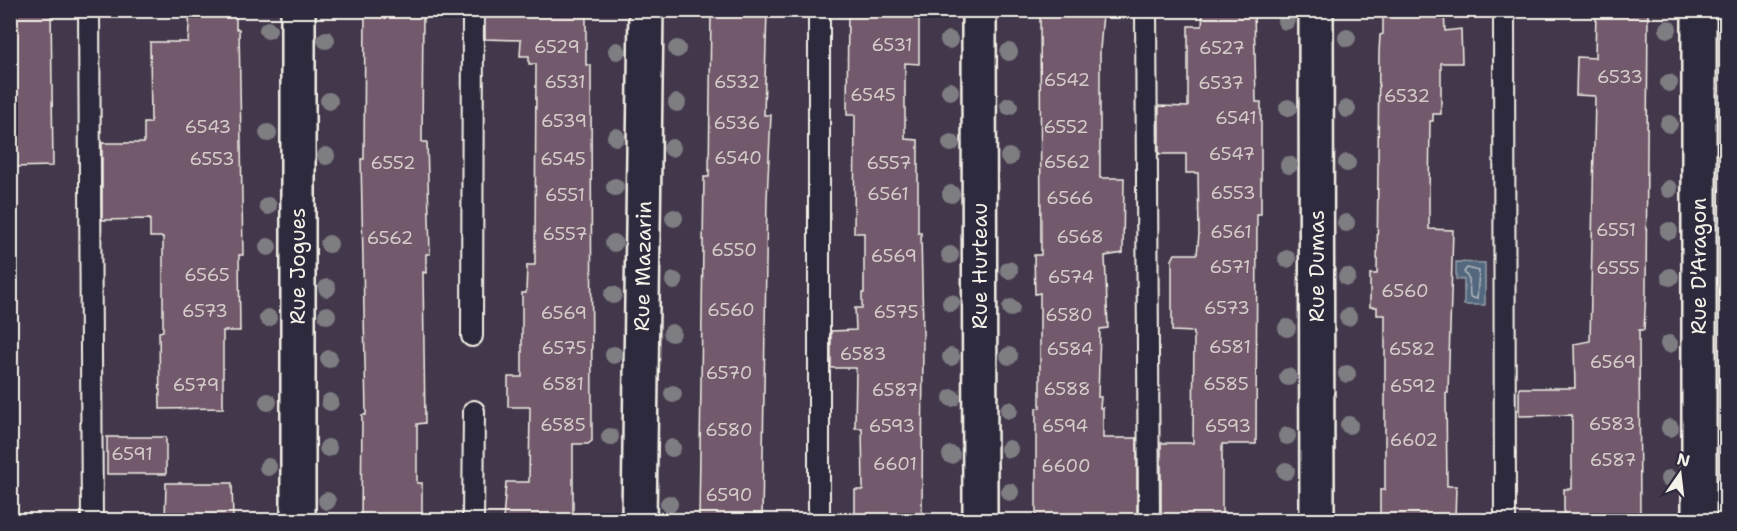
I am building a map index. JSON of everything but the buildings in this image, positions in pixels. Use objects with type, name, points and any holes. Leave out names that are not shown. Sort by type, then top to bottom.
[{"type":"street","name":"Rue Jogues","points":[[298,10],[298,520]]},
{"type":"street","name":"Rue Mazarin","points":[[639,520],[646,10]]},
{"type":"street","name":"Rue Hurteau","points":[[979,10],[980,520]]},
{"type":"street","name":"Rue Dumas","points":[[1316,10],[1317,520]]},
{"type":"street","name":"Rue D'Aragon","points":[[1699,10],[1699,520]]},
{"type":"lane","points":[[89,10],[92,520]]},
{"type":"lane","points":[[472,336],[473,10]]},
{"type":"lane","points":[[819,10],[819,520]]},
{"type":"lane","points":[[1146,10],[1149,520]]},
{"type":"lane","points":[[1504,10],[1505,520]]},
{"type":"lane","points":[[473,520],[474,411]]},
{"type":"water","points":[[1456,262],[1485,263],[1485,305],[1464,305],[1464,280],[1456,279]]}]
